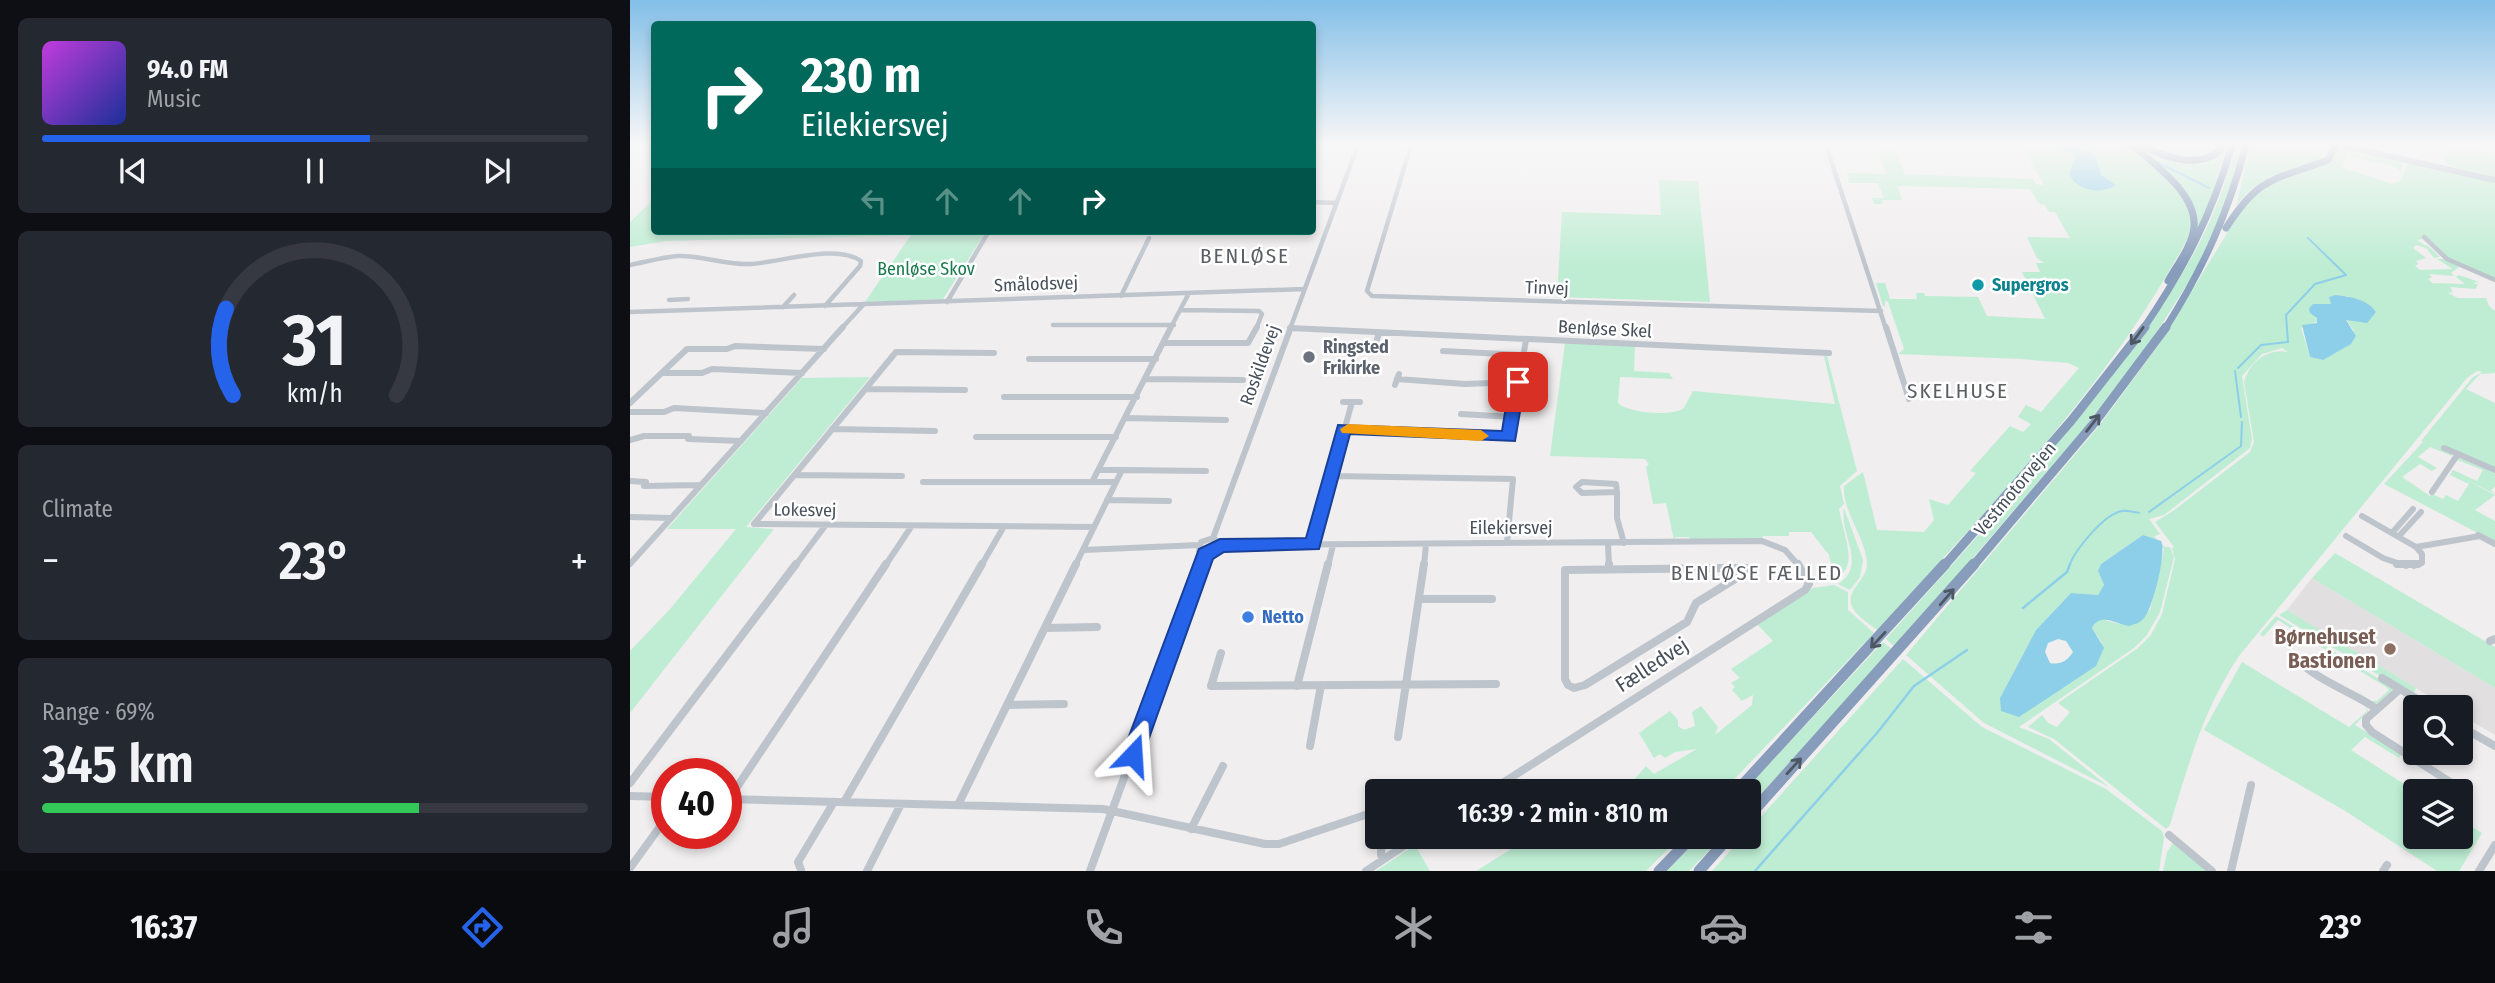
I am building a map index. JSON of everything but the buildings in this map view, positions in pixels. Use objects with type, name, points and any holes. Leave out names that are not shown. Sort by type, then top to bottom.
[{"type":"highway","points":[[2157,307],[2191,237],[2194,216],[2174,186]]},
{"type":"highway","name":"Vestmotorvejen","points":[[1748,779],[1921,593],[2101,383],[2184,266],[2206,223],[2220,186]]},
{"type":"highway","name":"Vestmotorvejen","points":[[1761,803],[1948,596],[2081,438],[2159,335],[2208,256],[2229,207],[2235,186]]},
{"type":"highway","points":[[2208,256],[2243,200],[2259,186]]},
{"type":"highway","points":[[1659,871],[1680,849]]},
{"type":"highway","points":[[1699,871],[1718,849]]},
{"type":"street","name":"Roskildevej","points":[[1213,538],[1343,186]]},
{"type":"street","name":"Tinvej","points":[[1398,186],[1367,291],[1372,296],[1881,311]]},
{"type":"street","points":[[1842,186],[1909,399]]},
{"type":"street","points":[[1316,202],[1336,203]]},
{"type":"street","points":[[947,302],[987,235]]},
{"type":"street","points":[[1121,296],[1149,238]]},
{"type":"street","points":[[2417,240],[2426,239],[2447,259],[2495,280]]},
{"type":"street","points":[[630,265],[680,256],[732,264],[822,253],[853,255],[861,261],[860,266],[825,306]]},
{"type":"street","name":"Smålodsvej","points":[[630,312],[1304,289]]},
{"type":"street","points":[[1092,482],[1189,293]]},
{"type":"street","points":[[783,307],[794,295]]},
{"type":"street","points":[[668,300],[688,299]]},
{"type":"street","points":[[666,311],[677,300]]},
{"type":"street","points":[[630,564],[864,304]]},
{"type":"street","points":[[1164,343],[1248,343],[1252,340],[1262,314],[1259,311],[1181,310]]},
{"type":"street","points":[[1053,325],[1174,325]]},
{"type":"street","name":"Benløse Skel","points":[[1290,328],[1829,353]]},
{"type":"street","points":[[1374,346],[1379,333]]},
{"type":"street","points":[[1344,429],[1509,437],[1526,340]]},
{"type":"street","points":[[630,403],[687,349],[727,349],[735,346],[824,349]]},
{"type":"street","points":[[1443,351],[1523,355]]},
{"type":"street","name":"Lokesvej","points":[[994,353],[896,352],[754,524],[1094,527]]},
{"type":"street","points":[[1029,359],[1156,359]]},
{"type":"street","points":[[662,373],[702,373],[712,369],[803,373]]},
{"type":"street","points":[[1146,379],[1243,380]]},
{"type":"street","points":[[1397,380],[1465,384],[1518,382]]},
{"type":"street","points":[[866,389],[965,390]]},
{"type":"street","points":[[1004,397],[1136,397]]},
{"type":"street","points":[[1343,402],[1360,402]]},
{"type":"street","points":[[1313,545],[1352,402]]},
{"type":"street","points":[[630,412],[664,412],[674,408],[766,413]]},
{"type":"street","points":[[1461,414],[1513,416]]},
{"type":"street","points":[[1125,418],[1226,420]]},
{"type":"street","points":[[832,429],[935,431]]},
{"type":"street","points":[[630,440],[644,436],[688,436],[688,439],[741,441]]},
{"type":"street","points":[[976,437],[1116,437]]},
{"type":"street","points":[[2444,448],[2495,470]]},
{"type":"street","points":[[2432,492],[2458,454]]},
{"type":"street","points":[[1099,470],[1206,471]]},
{"type":"street","points":[[958,805],[1122,470]]},
{"type":"street","points":[[795,475],[902,476]]},
{"type":"street","points":[[1332,475],[1513,479],[1507,543]]},
{"type":"street","points":[[630,481],[646,482],[644,486],[701,485]]},
{"type":"street","points":[[923,482],[1116,482]]},
{"type":"street","points":[[1617,492],[1582,493],[1576,487],[1582,482],[1614,482],[1617,485],[1617,492],[1616,517],[1625,543]]},
{"type":"street","points":[[1107,500],[1170,501]]},
{"type":"street","points":[[2395,535],[2417,510]]},
{"type":"street","points":[[2346,536],[2391,561],[2408,567],[2422,563],[2422,554],[2416,547],[2362,516]]},
{"type":"street","points":[[630,517],[671,518]]},
{"type":"street","points":[[630,783],[825,526]]},
{"type":"street","points":[[742,778],[911,527]]},
{"type":"street","points":[[801,870],[798,862],[839,802],[1003,528]]},
{"type":"street","points":[[2416,547],[2478,535],[2495,544]]},
{"type":"street","points":[[1083,550],[1199,545],[1204,540],[1213,538],[1219,540],[1220,545],[1215,552],[1206,554],[1199,551],[1199,545]]},
{"type":"street","name":"Eilekiersvej","points":[[1220,545],[1770,542],[1786,551],[1795,561]]},
{"type":"street","points":[[1398,737],[1426,544]]},
{"type":"street","points":[[1608,544],[1609,569]]},
{"type":"street","points":[[1297,686],[1333,545]]},
{"type":"street","points":[[1090,871],[1206,554]]},
{"type":"street","name":"Fælledvej","points":[[1509,779],[1805,590],[1810,584],[1795,561]]},
{"type":"street","points":[[1729,568],[1735,579]]},
{"type":"street","points":[[1729,568],[1751,568],[1696,603],[1687,622],[1585,685],[1571,687],[1565,682],[1565,570],[1729,568]]},
{"type":"street","points":[[1420,599],[1492,598]]},
{"type":"street","points":[[1045,628],[1097,627]]},
{"type":"street","points":[[1221,653],[1211,686],[1496,684]]},
{"type":"street","points":[[2295,658],[2310,673],[2355,694],[2377,709]]},
{"type":"street","points":[[2382,678],[2410,695]]},
{"type":"street","points":[[1310,746],[1321,685]]},
{"type":"street","points":[[2400,689],[2366,719],[2366,725],[2372,732],[2445,779]]},
{"type":"street","points":[[1007,705],[1064,704]]},
{"type":"street","points":[[2473,734],[2495,747]]},
{"type":"street","points":[[1191,829],[1223,766]]},
{"type":"street","points":[[2231,871],[2251,785]]},
{"type":"street","points":[[630,796],[651,797]]},
{"type":"street","points":[[742,799],[1113,810],[1122,815],[1265,844],[1279,844],[1365,815]]},
{"type":"street","points":[[867,871],[901,804]]},
{"type":"street","points":[[2169,835],[2212,871]]},
{"type":"street","points":[[630,869],[651,839]]},
{"type":"street","points":[[2479,871],[2495,845]]},
{"type":"street","points":[[1381,849],[1384,859]]},
{"type":"street","points":[[1366,871],[1399,849]]},
{"type":"shaded area","name":"Børnehuset Bastionen","points":[[2312,578],[2495,688],[2495,735],[2473,722],[2473,695],[2427,695],[2287,610]]},
{"type":"green space","points":[[1659,186],[1698,186],[1710,302],[1557,297],[1562,212],[1661,215]]},
{"type":"green space","points":[[1879,186],[2172,186],[2188,209],[2191,225],[2180,253],[2139,320],[2070,413],[1994,502],[1877,630],[1858,615],[1851,603],[1852,593],[1867,564],[1863,544],[1844,496],[1844,486],[1863,472],[1877,530],[1924,532],[1934,520],[1929,499],[1948,505],[1976,473],[1970,471],[2010,426],[2023,432],[2031,424],[2018,417],[2026,405],[2041,412],[2079,368],[2068,363],[2021,359],[1898,354],[1904,349],[1888,302],[1885,300],[1885,307],[1883,306],[1876,283],[1885,283],[1890,299],[1917,299],[1916,293],[1924,293],[1925,296],[1978,297],[1987,316],[2045,319],[2022,272],[2040,272],[2036,263],[2044,263],[2037,258],[2027,237],[2070,238],[2055,212],[2049,212],[2044,204],[2039,204],[2030,189],[1897,186],[1902,200],[1882,200],[1883,204],[1874,204],[1872,198],[1884,198]]},
{"type":"green space","points":[[2172,186],[2215,186],[2197,231],[2194,209]]},
{"type":"green space","points":[[2224,186],[2233,186],[2193,275],[2151,341],[2086,426],[1896,648],[1886,639],[2046,456],[2119,364],[2181,276],[2213,214]]},
{"type":"green space","points":[[2241,186],[2256,186],[2244,196],[2236,207]]},
{"type":"green space","points":[[2267,186],[2495,186],[2495,279],[2444,256],[2423,239],[2417,240],[2428,247],[2426,244],[2440,257],[2434,258],[2426,248],[2416,245],[2413,248],[2426,258],[2416,261],[2418,264],[2415,266],[2420,270],[2453,269],[2437,259],[2446,259],[2459,267],[2451,273],[2454,276],[2429,274],[2432,277],[2428,279],[2432,283],[2465,284],[2456,277],[2459,275],[2479,282],[2473,283],[2478,285],[2475,289],[2450,287],[2453,292],[2448,293],[2458,298],[2486,298],[2495,311],[2495,373],[2480,374],[2466,389],[2495,403],[2495,468],[2442,446],[2441,449],[2452,456],[2430,447],[2418,457],[2437,468],[2432,471],[2420,464],[2402,477],[2430,496],[2432,494],[2443,499],[2446,495],[2458,501],[2469,484],[2450,475],[2453,470],[2477,481],[2483,470],[2457,460],[2459,458],[2495,473],[2495,487],[2491,490],[2495,494],[2459,476],[2495,495],[2475,510],[2495,521],[2495,542],[2384,484],[2423,442],[2421,441],[2473,377],[2483,372],[2477,371],[2467,378],[2239,656],[2207,717],[2170,825],[2166,829],[2054,739],[2028,727],[2042,715],[2048,723],[2057,727],[2070,712],[2058,703],[2138,648],[2151,635],[2162,614],[2175,559],[2174,547],[2155,522],[2250,452],[2254,442],[2244,382],[2251,368],[2261,358],[2274,352],[2288,352],[2282,348],[2262,354],[2242,376],[2252,439],[2250,448],[2164,515],[2149,519],[2160,534],[2154,536],[2158,540],[2143,535],[2101,564],[2098,571],[2104,586],[2098,595],[2071,593],[2036,630],[2000,698],[2102,643],[2092,628],[2095,622],[2101,619],[2119,624],[2150,610],[2164,550],[2161,543],[2170,547],[2174,557],[2160,612],[2147,635],[2134,648],[2019,727],[2049,739],[2109,787],[1984,723],[1906,655],[2099,426],[2162,340],[2243,207],[2258,189]],"holes":[[[2347,296],[2376,312],[2362,322],[2346,319],[2354,331],[2323,360],[2310,357],[2301,328],[2318,321],[2309,308],[2314,304],[2329,306]]]},
{"type":"green space","name":"Benløse Skov","points":[[651,202],[651,235],[911,235],[665,241],[630,247],[630,222]]},
{"type":"green space","name":"Benløse Skov","points":[[911,235],[983,235],[943,299],[865,302]]},
{"type":"green space","points":[[1565,343],[1635,346],[1634,371],[1669,373],[1673,379],[1620,377],[1618,403],[1651,413],[1679,411],[1684,408],[1693,391],[1835,404],[1824,356],[1827,356],[1857,471],[1840,486],[1844,504],[1839,509],[1848,548],[1846,568],[1830,580],[1813,582],[1825,577],[1832,570],[1829,555],[1811,532],[1789,532],[1789,536],[1763,536],[1762,539],[1690,540],[1689,537],[1676,537],[1674,540],[1666,503],[1653,504],[1646,467],[1649,464],[1645,459],[1550,456]]},
{"type":"green space","points":[[870,377],[746,527],[774,529],[630,713],[630,651],[671,608],[736,529],[667,529],[802,378]]},
{"type":"green space","points":[[1844,508],[1863,560],[1860,577],[1850,590],[1838,584],[1847,576],[1852,559],[1845,529]]},
{"type":"green space","points":[[2335,553],[2495,647],[2495,688],[2312,578]]},
{"type":"green space","points":[[1834,585],[1848,592],[1848,610],[1874,633],[1734,779],[1635,779],[1646,766],[1654,774],[1697,749],[1675,752],[1665,758],[1660,754],[1654,758],[1639,733],[1670,711],[1678,720],[1678,726],[1684,730],[1695,726],[1692,712],[1701,706],[1718,727],[1715,735],[1752,705],[1753,695],[1742,701],[1732,690],[1735,687],[1731,683],[1740,678],[1731,669],[1773,641],[1756,623],[1813,588]]},
{"type":"green space","points":[[2287,610],[2416,688],[2414,693],[2382,677],[2279,615]]},
{"type":"green space","points":[[2276,616],[2394,689],[2377,704],[2371,702],[2353,688],[2371,701],[2377,701],[2389,690],[2278,620],[2263,637],[2260,634]]},
{"type":"green space","points":[[1883,642],[1893,650],[1761,794],[1761,779],[1755,779]]},
{"type":"green space","points":[[1903,659],[1982,727],[2106,789],[2162,831],[2164,838],[2159,871],[1712,871],[1732,849],[1761,849],[1761,817]]},
{"type":"green space","points":[[2242,662],[2349,727],[2367,711],[2366,706],[2368,711],[2355,725],[2401,754],[2399,758],[2365,737],[2351,750],[2403,783],[2403,849],[2347,812],[2204,730]]},
{"type":"green space","points":[[2473,827],[2482,833],[2473,848]]},
{"type":"green space","points":[[2173,843],[2208,871],[2163,871],[2167,852]]},
{"type":"green space","points":[[1409,849],[1417,849],[1430,871],[1376,871]]},
{"type":"green space","points":[[1512,849],[1668,849],[1646,871],[1476,871]]},
{"type":"green space","points":[[1688,849],[1710,849],[1689,871],[1667,871]]},
{"type":"green space","points":[[2403,849],[2472,849],[2459,871],[2437,871]]},
{"type":"water","points":[[2080,186],[2115,186],[2103,190]]},
{"type":"water","points":[[2336,295],[2363,301],[2376,312],[2367,323],[2346,320],[2356,336],[2351,344],[2323,360],[2310,357],[2302,325],[2317,323],[2317,318],[2310,313],[2309,308],[2313,304],[2331,304],[2329,297]]},
{"type":"water","points":[[2143,535],[2161,541],[2162,556],[2158,580],[2144,618],[2129,626],[2109,620],[2095,623],[2092,628],[2104,648],[2096,666],[2019,717],[2001,711],[2000,698],[2036,630],[2071,593],[2098,595],[2104,585],[2098,571],[2101,564]],"holes":[[[2058,639],[2066,641],[2073,652],[2071,655],[2061,663],[2050,663],[2045,652],[2048,643]]]},
{"type":"waterway","points":[[2204,186],[2209,188]]},
{"type":"waterway","points":[[2238,368],[2261,345],[2288,342],[2286,315],[2315,284],[2346,275],[2308,238]]},
{"type":"waterway","points":[[2235,371],[2241,417]]},
{"type":"waterway","points":[[2149,512],[2241,446],[2242,422]]},
{"type":"waterway","points":[[2069,566],[2084,542],[2107,519],[2122,511],[2139,513]]},
{"type":"waterway","points":[[2023,608],[2067,572],[2070,564]]},
{"type":"waterway","points":[[1755,871],[1877,733],[1914,686],[1967,650]]},
{"type":"slow traffic","points":[[1348,429],[1481,436]]},
{"type":"place","name":"Supergros","points":[[1978,285]]},
{"type":"place","name":"Ringsted Frikirke","points":[[1309,357]]},
{"type":"place","name":"Netto","points":[[1248,617]]},
{"type":"place","name":"Børnehuset Bastionen","points":[[2390,649]]},
{"type":"district","name":"BENLØSE","points":[[1245,256]]},
{"type":"district","name":"SKELHUSE","points":[[1958,391]]},
{"type":"district","name":"BENLØSE FÆLLED","points":[[1757,573]]},
{"type":"route","points":[[1133,755],[1206,554],[1215,552],[1220,545],[1313,545],[1344,429],[1509,437],[1518,382]]}]
